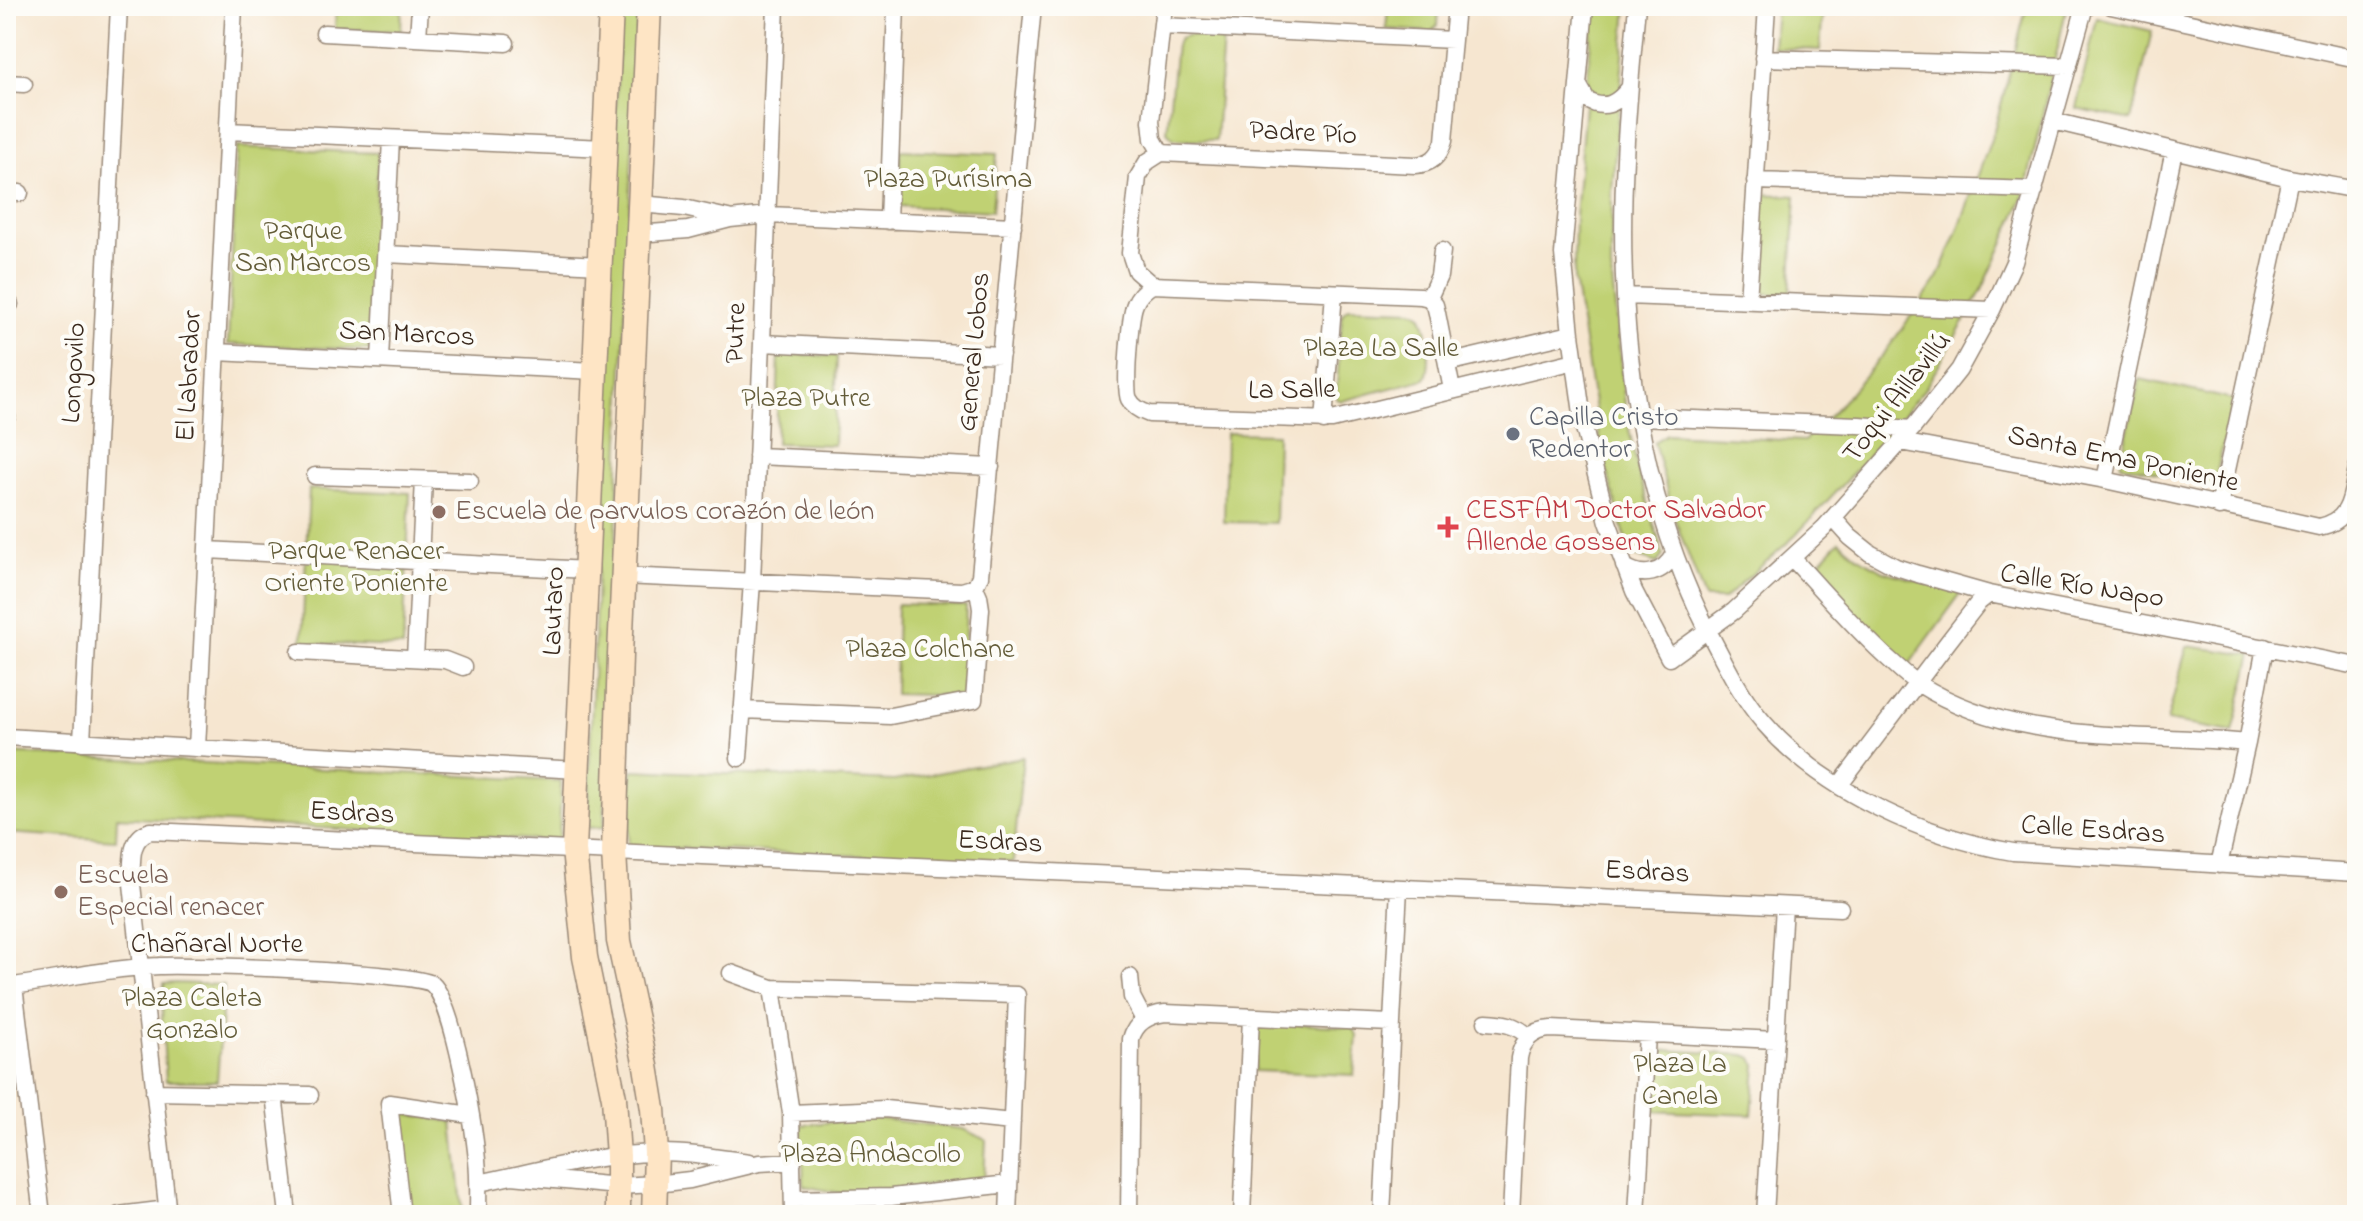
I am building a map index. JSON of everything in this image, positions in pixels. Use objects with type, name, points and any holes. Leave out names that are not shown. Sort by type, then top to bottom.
[{"type":"street","name":"Longovilo","points":[[82,742],[119,6]]},
{"type":"street","name":"El Labrador","points":[[197,748],[234,6]]},
{"type":"street","points":[[418,38],[420,6]]},
{"type":"street","name":"Lautaro","points":[[611,6],[574,850],[585,957],[614,1098],[618,1215]]},
{"type":"street","points":[[649,6],[623,576],[614,852],[619,941],[646,1066],[656,1153],[654,1215]]},
{"type":"street","name":"Putre","points":[[739,758],[752,582],[776,6]]},
{"type":"street","points":[[888,221],[896,6]]},
{"type":"street","name":"General Lobos","points":[[742,710],[890,716],[974,700],[981,609],[975,587],[980,576],[991,467],[1033,6]]},
{"type":"street","points":[[1164,6],[1151,121],[1153,139],[1161,153],[1147,162],[1138,177],[1130,253],[1136,271],[1152,285],[1429,298],[1435,305],[1452,390]]},
{"type":"street","name":"Padre Pío","points":[[1161,153],[1423,165],[1432,161],[1444,141],[1456,6]]},
{"type":"street","points":[[1585,6],[1563,254],[1584,428],[1608,522],[1624,566],[1637,573],[1653,573],[1666,566],[1674,554]]},
{"type":"street","name":"Calle Esdras","points":[[1637,6],[1624,218],[1625,296],[1631,369],[1639,417],[1647,460],[1687,589],[1738,687],[1765,724],[1814,770],[1839,786],[1892,813],[1954,838],[1990,848],[2219,865],[2356,870]]},
{"type":"street","points":[[1748,301],[1767,6]]},
{"type":"street","name":"Toqui Aillavillú","points":[[1624,566],[1669,658],[1734,611],[1793,559],[1906,436],[1959,370],[2014,262],[2085,6]]},
{"type":"street","points":[[2111,6],[2357,59]]},
{"type":"street","points":[[1162,26],[1453,40]]},
{"type":"street","points":[[324,33],[506,43]]},
{"type":"street","points":[[1763,58],[2069,66]]},
{"type":"street","points":[[6,83],[24,84]]},
{"type":"street","points":[[1578,84],[1587,100],[1604,106],[1618,101],[1630,87]]},
{"type":"street","points":[[2053,121],[2290,178],[2357,190]]},
{"type":"street","points":[[228,131],[605,148]]},
{"type":"street","points":[[380,360],[391,139]]},
{"type":"street","points":[[2105,480],[2174,150]]},
{"type":"street","points":[[2219,507],[2290,178]]},
{"type":"street","points":[[1755,181],[2035,190]]},
{"type":"street","points":[[640,204],[684,208],[730,219]]},
{"type":"street","points":[[638,234],[688,230],[730,219],[768,215],[1013,226]]},
{"type":"street","points":[[1429,298],[1439,276],[1442,251]]},
{"type":"street","points":[[386,254],[600,265]]},
{"type":"street","name":"La Salle","points":[[1152,285],[1133,307],[1126,387],[1132,403],[1149,414],[1324,421],[1575,361]]},
{"type":"street","points":[[1324,421],[1334,293]]},
{"type":"street","points":[[1625,296],[1992,310]]},
{"type":"street","points":[[1447,363],[1571,334]]},
{"type":"street","points":[[762,343],[1001,355]]},
{"type":"street","name":"San Marcos","points":[[217,352],[595,371]]},
{"type":"street","name":"Santa Ema Poniente","points":[[1639,417],[1906,436],[2311,527],[2333,523],[2345,512],[2357,468]]},
{"type":"street","points":[[757,456],[991,467]]},
{"type":"street","points":[[315,476],[470,481]]},
{"type":"street","points":[[415,658],[424,480]]},
{"type":"street","points":[[1833,518],[1860,545],[1896,567],[1989,594]]},
{"type":"street","points":[[207,550],[587,570]]},
{"type":"street","points":[[1793,559],[1868,641],[1917,683],[1943,698],[1983,714],[2044,729],[2247,743]]},
{"type":"street","points":[[623,576],[962,591],[975,587]]},
{"type":"street","name":"Calle Río Napo","points":[[1839,786],[1979,602],[1989,594],[2357,666]]},
{"type":"street","points":[[2219,865],[2265,647]]},
{"type":"street","points":[[299,652],[445,660],[463,667]]},
{"type":"street","points":[[583,652],[620,655]]},
{"type":"street","name":"Esdras","points":[[6,737],[578,770]]},
{"type":"street","name":"Esdras","points":[[140,968],[132,884],[133,851],[140,835],[157,831],[1840,908]]},
{"type":"street","points":[[1382,1215],[1399,888]]},
{"type":"street","points":[[1765,1215],[1784,906]]},
{"type":"street","name":"Chañaral Norte","points":[[42,1215],[14,986],[159,966],[369,974],[421,980],[432,984],[442,1001],[461,1064],[470,1115]]},
{"type":"street","points":[[119,1215],[168,1212],[140,968]]},
{"type":"street","points":[[731,973],[772,988],[1017,995],[1008,1215]]},
{"type":"street","points":[[1130,977],[1132,997],[1144,1020]]},
{"type":"street","points":[[772,988],[791,1113],[794,1207],[1009,1184]]},
{"type":"street","points":[[1129,1215],[1131,1039],[1133,1031],[1144,1020],[1165,1013],[1391,1023]]},
{"type":"street","points":[[1242,1215],[1251,1017]]},
{"type":"street","points":[[1486,1022],[1507,1023],[1529,1037]]},
{"type":"street","points":[[1511,1215],[1519,1058],[1520,1049],[1529,1037],[1551,1029],[1776,1040]]},
{"type":"street","points":[[1637,1215],[1647,1034]]},
{"type":"street","points":[[154,1092],[310,1095]]},
{"type":"street","points":[[274,1094],[288,1215]]},
{"type":"street","points":[[402,1215],[389,1103],[470,1115],[479,1183],[478,1215]]},
{"type":"street","points":[[791,1113],[885,1109],[1012,1122]]},
{"type":"street","points":[[479,1183],[588,1159],[656,1153],[759,1163]]},
{"type":"street","points":[[512,1176],[618,1186],[656,1184],[690,1180],[759,1163],[793,1161]]},
{"type":"green space","points":[[336,6],[402,6],[401,31],[335,29]]},
{"type":"green space","points":[[620,6],[638,6],[604,827],[587,828]]},
{"type":"green space","points":[[1388,6],[1439,6],[1438,25],[1431,32],[1386,29]]},
{"type":"green space","points":[[1594,6],[1627,6],[1612,192],[1611,269],[1626,415],[1638,471],[1663,555],[1657,563],[1630,554],[1602,453],[1574,279],[1575,216]]},
{"type":"green space","points":[[1776,6],[1823,6],[1820,50],[1773,48]]},
{"type":"green space","points":[[2027,6],[2067,6],[2024,197],[1982,290],[1926,387],[1864,461],[1795,536],[1724,599],[1705,599],[1674,517],[1654,442],[1667,434],[1804,441],[1886,351],[1938,278],[1956,236],[1994,131]]},
{"type":"green space","points":[[2097,18],[2152,31],[2131,120],[2076,108]]},
{"type":"green space","points":[[1189,35],[1223,38],[1216,140],[1174,139],[1167,132],[1176,45],[1180,38]]},
{"type":"green space","name":"Parque San Marcos","points":[[237,147],[378,153],[369,350],[228,344]]},
{"type":"green space","name":"Plaza Purísima","points":[[900,150],[997,154],[992,211],[899,206]]},
{"type":"green space","points":[[1760,194],[1796,196],[1790,295],[1755,293]]},
{"type":"green space","name":"Plaza La Salle","points":[[1349,308],[1413,310],[1420,314],[1425,325],[1428,349],[1425,379],[1342,401],[1336,399],[1342,316]]},
{"type":"green space","name":"Plaza Putre","points":[[779,354],[837,356],[834,445],[776,443]]},
{"type":"green space","points":[[2140,379],[2233,400],[2214,485],[2120,464]]},
{"type":"green space","points":[[1226,433],[1277,434],[1275,523],[1224,522]]},
{"type":"green space","name":"Parque Renacer Oriente Poniente","points":[[309,489],[410,493],[403,647],[302,643]]},
{"type":"green space","points":[[1839,541],[1883,571],[1961,593],[1908,666],[1850,610],[1816,566]]},
{"type":"green space","name":"Plaza Colchane","points":[[897,604],[966,606],[963,696],[895,694]]},
{"type":"green space","points":[[2187,646],[2252,655],[2233,732],[2167,721]]},
{"type":"green space","points":[[6,753],[561,781],[559,841],[117,817],[116,840],[6,833]]},
{"type":"green space","points":[[1023,757],[1013,862],[628,846],[632,770],[894,781]]},
{"type":"green space","name":"Plaza Caleta Gonzalo","points":[[164,984],[224,985],[217,1081],[166,1081],[162,1019]]},
{"type":"green space","points":[[1261,1022],[1352,1027],[1357,1035],[1354,1075],[1254,1071]]},
{"type":"green space","name":"Plaza La Canela","points":[[1665,1050],[1753,1058],[1756,1065],[1752,1115],[1647,1111],[1653,1055]]},
{"type":"green space","points":[[395,1112],[453,1122],[463,1215],[408,1215]]},
{"type":"green space","name":"Plaza Andacollo","points":[[873,1118],[963,1129],[986,1140],[984,1180],[844,1194],[804,1186],[801,1125]]},
{"type":"place","name":"Capilla Cristo Redentor","points":[[1513,434]]},
{"type":"place","name":"Escuela de parvulos corazón de león","points":[[439,512]]},
{"type":"place","name":"CESFAM Doctor Salvador Allende Gossens","points":[[1448,527]]},
{"type":"place","name":"Escuela Especial renacer","points":[[61,892]]}]
